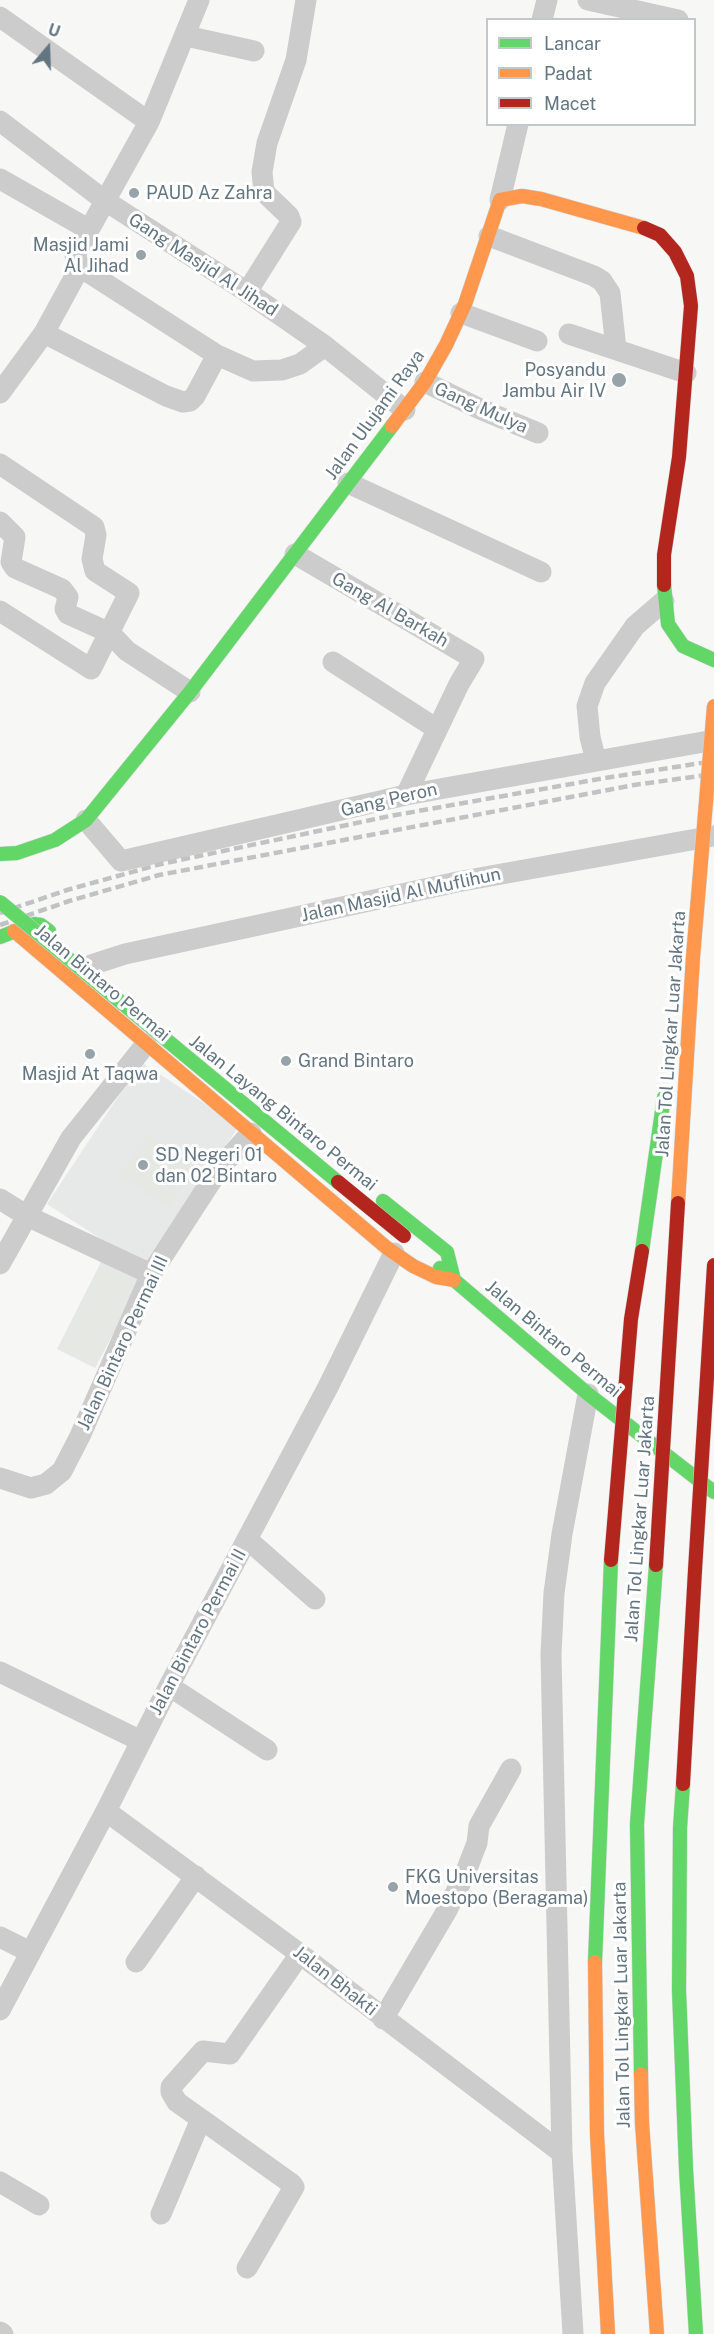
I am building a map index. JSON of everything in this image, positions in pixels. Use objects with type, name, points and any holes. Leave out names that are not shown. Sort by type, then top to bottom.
[{"type":"main road","points":[[500,200],[522,196],[542,199],[633,224],[660,235],[675,252],[687,276],[691,306],[679,457],[664,555],[664,601],[668,624],[682,646],[714,660]]},
{"type":"main road","name":"Jalan Ulujami Raya","points":[[0,854],[17,853],[55,840],[86,820],[190,692],[424,382],[446,345],[461,313],[500,200]]},
{"type":"main road","name":"Jalan Tol Lingkar Luar Jakarta","points":[[657,2334],[642,2123],[638,1824],[693,957],[714,706]]},
{"type":"main road","name":"Jalan Layang Bintaro Permai","points":[[0,902],[404,1244]]},
{"type":"main road","name":"Jalan Bintaro Permai","points":[[14,931],[41,924],[447,1252],[454,1280]]},
{"type":"main road","points":[[0,937],[14,931]]},
{"type":"main road","name":"Jalan Bintaro Permai","points":[[14,931],[110,1013],[142,1050],[250,1133],[404,1244],[436,1277],[454,1280]]},
{"type":"main road","points":[[677,1005],[693,957]]},
{"type":"main road","points":[[110,1013],[108,1004],[111,998],[120,993],[126,993]]},
{"type":"main road","points":[[608,2334],[597,2134],[594,1980],[599,1816],[611,1560],[631,1319],[654,1176],[665,1083]]},
{"type":"main road","name":"Jalan Bintaro Permai","points":[[429,1258],[588,1394],[714,1492]]},
{"type":"main road","points":[[696,2334],[686,2169],[679,1990],[680,1828],[714,1265]]},
{"type":"street","points":[[199,0],[149,122],[75,255],[80,267],[217,355],[254,371],[282,370],[300,364],[325,346]]},
{"type":"street","points":[[247,292],[291,222],[289,216],[264,192],[262,172],[267,143],[299,50],[306,0]]},
{"type":"street","points":[[542,18],[547,0]]},
{"type":"street","points":[[588,0],[669,18]]},
{"type":"street","points":[[0,17],[149,122]]},
{"type":"street","points":[[186,36],[254,51]]},
{"type":"street","name":"Gang Masjid Al Jihad","points":[[0,121],[104,200],[247,292],[325,346],[405,410]]},
{"type":"street","points":[[500,200],[518,126]]},
{"type":"street","points":[[0,179],[88,229]]},
{"type":"street","points":[[489,236],[602,281],[610,293],[616,349]]},
{"type":"street","points":[[0,393],[45,333],[80,267]]},
{"type":"street","points":[[461,313],[537,341]]},
{"type":"street","points":[[45,333],[166,396],[183,402],[190,401],[195,396],[217,355]]},
{"type":"street","points":[[569,334],[686,373]]},
{"type":"street","name":"Gang Mulya","points":[[424,382],[538,433]]},
{"type":"street","points":[[0,464],[93,527],[96,535],[92,559],[95,571],[129,593],[91,669],[0,611]]},
{"type":"street","points":[[348,483],[541,572]]},
{"type":"street","points":[[0,522],[15,537],[11,562],[15,568],[62,589],[68,597],[65,609],[68,614],[110,633],[128,651],[190,692]]},
{"type":"street","name":"Gang Al Barkah","points":[[295,554],[474,658],[437,729]]},
{"type":"street","points":[[596,761],[590,737],[587,706],[595,683],[635,626],[664,601]]},
{"type":"street","points":[[333,662],[437,729],[406,795]]},
{"type":"street","name":"Gang Peron","points":[[86,820],[121,861],[406,795],[714,740]]},
{"type":"street","name":"Jalan Masjid Al Muflihun","points":[[91,964],[125,954],[457,882],[714,836]]},
{"type":"street","points":[[0,1264],[71,1138],[142,1050]]},
{"type":"street","name":"Jalan Bintaro Permai III","points":[[0,1478],[31,1488],[46,1484],[62,1471],[80,1437],[151,1274],[219,1169],[250,1133]]},
{"type":"street","points":[[0,1199],[27,1216],[151,1274]]},
{"type":"street","name":"Jalan Bintaro Permai II","points":[[0,2010],[404,1244]]},
{"type":"street","points":[[573,2334],[562,2153],[551,1654],[554,1593],[562,1534],[588,1394]]},
{"type":"street","points":[[247,1539],[315,1599]]},
{"type":"street","points":[[0,1672],[141,1741]]},
{"type":"street","points":[[169,1686],[267,1750]]},
{"type":"street","points":[[383,2019],[461,1884],[477,1843],[478,1826],[511,1769]]},
{"type":"street","name":"Jalan Bhakti","points":[[106,1811],[300,1954],[562,2153]]},
{"type":"street","points":[[136,1962],[196,1876]]},
{"type":"street","points":[[0,1937],[30,1952]]},
{"type":"street","points":[[247,2268],[294,2187],[173,2098],[171,2086],[203,2051],[231,2054],[300,1954]]},
{"type":"street","points":[[161,2214],[201,2119]]},
{"type":"street","points":[[0,2182],[39,2205]]},
{"type":"shaded area","name":"SD Negeri 01 dan 02 Bintaro","points":[[141,1062],[239,1126],[145,1268],[47,1204]]},
{"type":"shaded area","points":[[148,1133],[197,1166],[168,1208],[119,1175]]},
{"type":"shaded area","points":[[103,1258],[142,1280],[95,1368],[57,1349]]},
{"type":"railway","points":[[0,913],[67,890],[161,864],[390,816],[714,761]]},
{"type":"railway","points":[[0,925],[69,901],[159,875],[634,785],[714,774]]},
{"type":"traffic: fast","points":[[0,854],[17,853],[55,840],[86,820],[190,692],[392,426]]},
{"type":"traffic: fast","points":[[664,585],[668,624],[683,646],[714,660]]},
{"type":"traffic: fast","points":[[0,902],[338,1182]]},
{"type":"traffic: fast","points":[[0,937],[34,924],[41,925],[49,931]]},
{"type":"traffic: fast","points":[[642,1251],[664,1097]]},
{"type":"traffic: fast","points":[[383,1201],[447,1252],[454,1280]]},
{"type":"traffic: fast","points":[[440,1268],[588,1394],[714,1492]]},
{"type":"traffic: fast","points":[[595,1962],[611,1560]]},
{"type":"traffic: fast","points":[[641,2074],[637,1824],[656,1565]]},
{"type":"traffic: fast","points":[[683,1784],[680,1828],[679,1990],[686,2169],[696,2334]]},
{"type":"traffic: slow","points":[[392,426],[425,382],[446,345],[465,304],[500,200],[522,196],[541,199],[644,228]]},
{"type":"traffic: slow","points":[[678,1203],[693,957],[714,706]]},
{"type":"traffic: slow","points":[[14,931],[387,1248],[413,1266],[436,1277],[454,1280]]},
{"type":"traffic: slow","points":[[595,1962],[597,2134],[608,2334]]},
{"type":"traffic: slow","points":[[641,2074],[642,2123],[657,2334]]},
{"type":"traffic: jam","points":[[644,228],[660,235],[675,252],[687,276],[691,306],[679,457],[664,555],[664,585]]},
{"type":"traffic: jam","points":[[338,1182],[404,1236]]},
{"type":"traffic: jam","points":[[656,1565],[678,1203]]},
{"type":"traffic: jam","points":[[611,1560],[631,1319],[642,1251]]},
{"type":"traffic: jam","points":[[695,1570],[714,1265]]},
{"type":"traffic: jam","points":[[683,1784],[695,1570]]},
{"type":"place","name":"PAUD Az Zahra","points":[[134,193]]},
{"type":"place","name":"Masjid Jami Al Jihad","points":[[141,255]]},
{"type":"place","name":"Posyandu Jambu Air IV","points":[[619,380]]},
{"type":"place","name":"Masjid At Taqwa","points":[[90,1054]]},
{"type":"place","name":"Grand Bintaro","points":[[286,1061]]},
{"type":"place","name":"SD Negeri 01 dan 02 Bintaro","points":[[143,1165]]},
{"type":"place","name":"FKG Universitas Moestopo (Beragama)","points":[[393,1887]]}]
